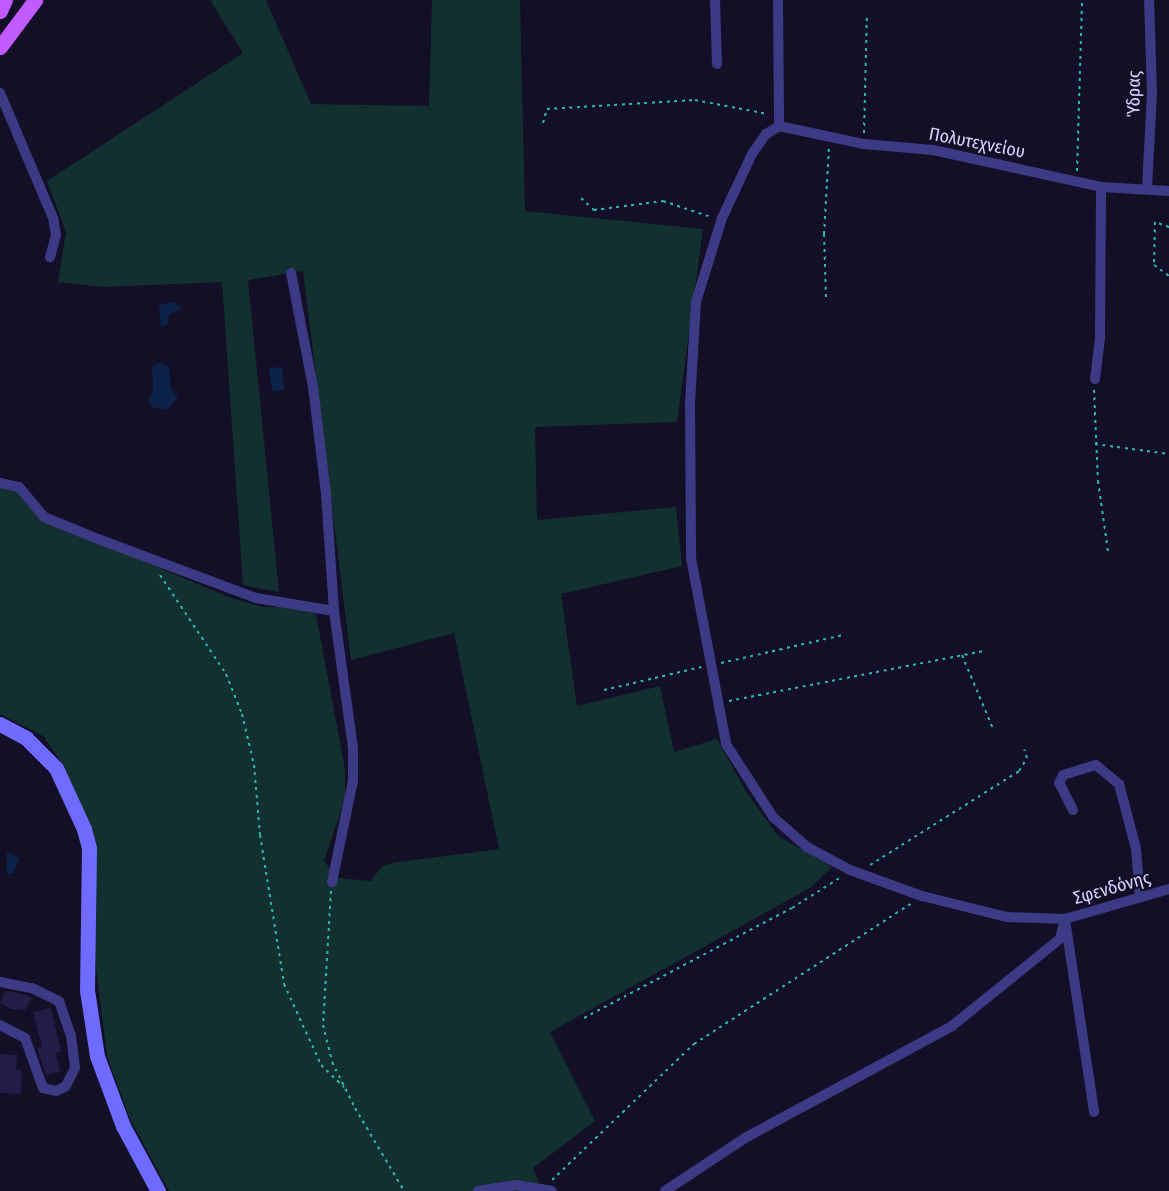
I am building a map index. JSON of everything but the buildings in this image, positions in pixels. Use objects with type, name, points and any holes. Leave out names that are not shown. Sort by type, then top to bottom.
[{"type":"main road","points":[[0,11],[5,0]]},
{"type":"main road","points":[[0,46],[35,0]]},
{"type":"street","points":[[715,0],[717,64]]},
{"type":"street","points":[[778,0],[779,120],[752,154],[722,218],[696,302],[690,402],[691,558],[726,744],[773,817],[807,847],[854,872],[922,896],[1006,916],[1065,920]]},
{"type":"street","name":"Ύδρας","points":[[1147,188],[1152,94],[1149,0]]},
{"type":"street","points":[[0,93],[53,218],[56,235],[50,257]]},
{"type":"street","name":"Πολυτεχνείου","points":[[779,120],[830,137],[864,144],[933,150],[1101,187],[1169,191]]},
{"type":"street","points":[[1095,379],[1100,338],[1101,187]]},
{"type":"street","points":[[291,273],[313,387],[334,611],[353,748],[353,781],[332,882]]},
{"type":"street","points":[[0,483],[20,487],[35,510],[54,522],[256,598],[334,611]]},
{"type":"street","points":[[0,724],[26,738],[50,760],[69,791],[84,829],[89,848],[87,990],[98,1056],[123,1126],[158,1191]]},
{"type":"street","points":[[1073,810],[1059,783],[1063,775],[1096,765],[1119,784],[1136,849],[1140,897]]},
{"type":"street","name":"Σφενδόνης","points":[[1065,920],[1169,889]]},
{"type":"street","points":[[1065,920],[1094,1112]]},
{"type":"street","points":[[665,1191],[745,1138],[952,1026],[1059,939],[1065,920]]},
{"type":"street","points":[[0,982],[32,987],[59,1001],[71,1035],[75,1068],[66,1086],[56,1090],[44,1088],[25,1038],[0,1025]]},
{"type":"street","points":[[0,1037],[14,1033]]},
{"type":"street","points":[[478,1191],[515,1185],[547,1190]]},
{"type":"path","points":[[1077,181],[1082,0]]},
{"type":"path","points":[[864,144],[867,13]]},
{"type":"path","points":[[543,123],[547,109],[695,100],[779,120]]},
{"type":"path","points":[[826,297],[824,234],[830,137]]},
{"type":"path","points":[[581,198],[594,210],[663,201],[705,217],[722,218]]},
{"type":"path","points":[[1169,226],[1155,222],[1154,265],[1169,276]]},
{"type":"path","points":[[1095,379],[1095,444],[1108,551]]},
{"type":"path","points":[[1095,444],[1169,454]]},
{"type":"path","points":[[146,555],[226,674],[242,714],[254,765],[260,835],[284,984],[321,1065],[344,1087]]},
{"type":"path","points":[[604,690],[843,635]]},
{"type":"path","points":[[717,704],[985,651]]},
{"type":"path","points":[[962,655],[994,731]]},
{"type":"path","points":[[584,1018],[829,888],[1019,771],[1027,759],[1024,749]]},
{"type":"path","points":[[332,882],[323,1025],[332,1062],[344,1087],[404,1191]]},
{"type":"path","points":[[547,1190],[694,1044],[922,896]]},
{"type":"green space","points":[[210,0],[266,0],[311,104],[429,106],[432,0],[520,0],[525,211],[703,229],[677,422],[535,427],[537,520],[676,507],[682,566],[561,594],[577,706],[660,686],[674,752],[717,739],[747,793],[778,836],[832,867],[810,888],[550,1032],[595,1121],[533,1168],[542,1191],[169,1191],[130,1119],[107,1056],[95,959],[94,844],[86,817],[62,763],[43,736],[0,714],[0,485],[18,490],[36,515],[228,597],[263,607],[288,607],[316,614],[345,769],[345,799],[324,861],[337,878],[371,881],[381,867],[392,863],[499,849],[454,633],[351,660],[303,271],[248,280],[279,592],[243,585],[222,282],[103,287],[58,282],[66,232],[47,181],[243,53]]},
{"type":"water","points":[[174,302],[182,309],[169,314],[168,324],[161,327],[159,305]]},
{"type":"water","points":[[159,363],[169,366],[171,389],[178,397],[168,410],[152,407],[149,400],[153,388],[152,367]]},
{"type":"water","points":[[282,367],[284,390],[272,391],[269,368]]},
{"type":"water","points":[[7,852],[19,858],[13,874],[6,873]]}]
